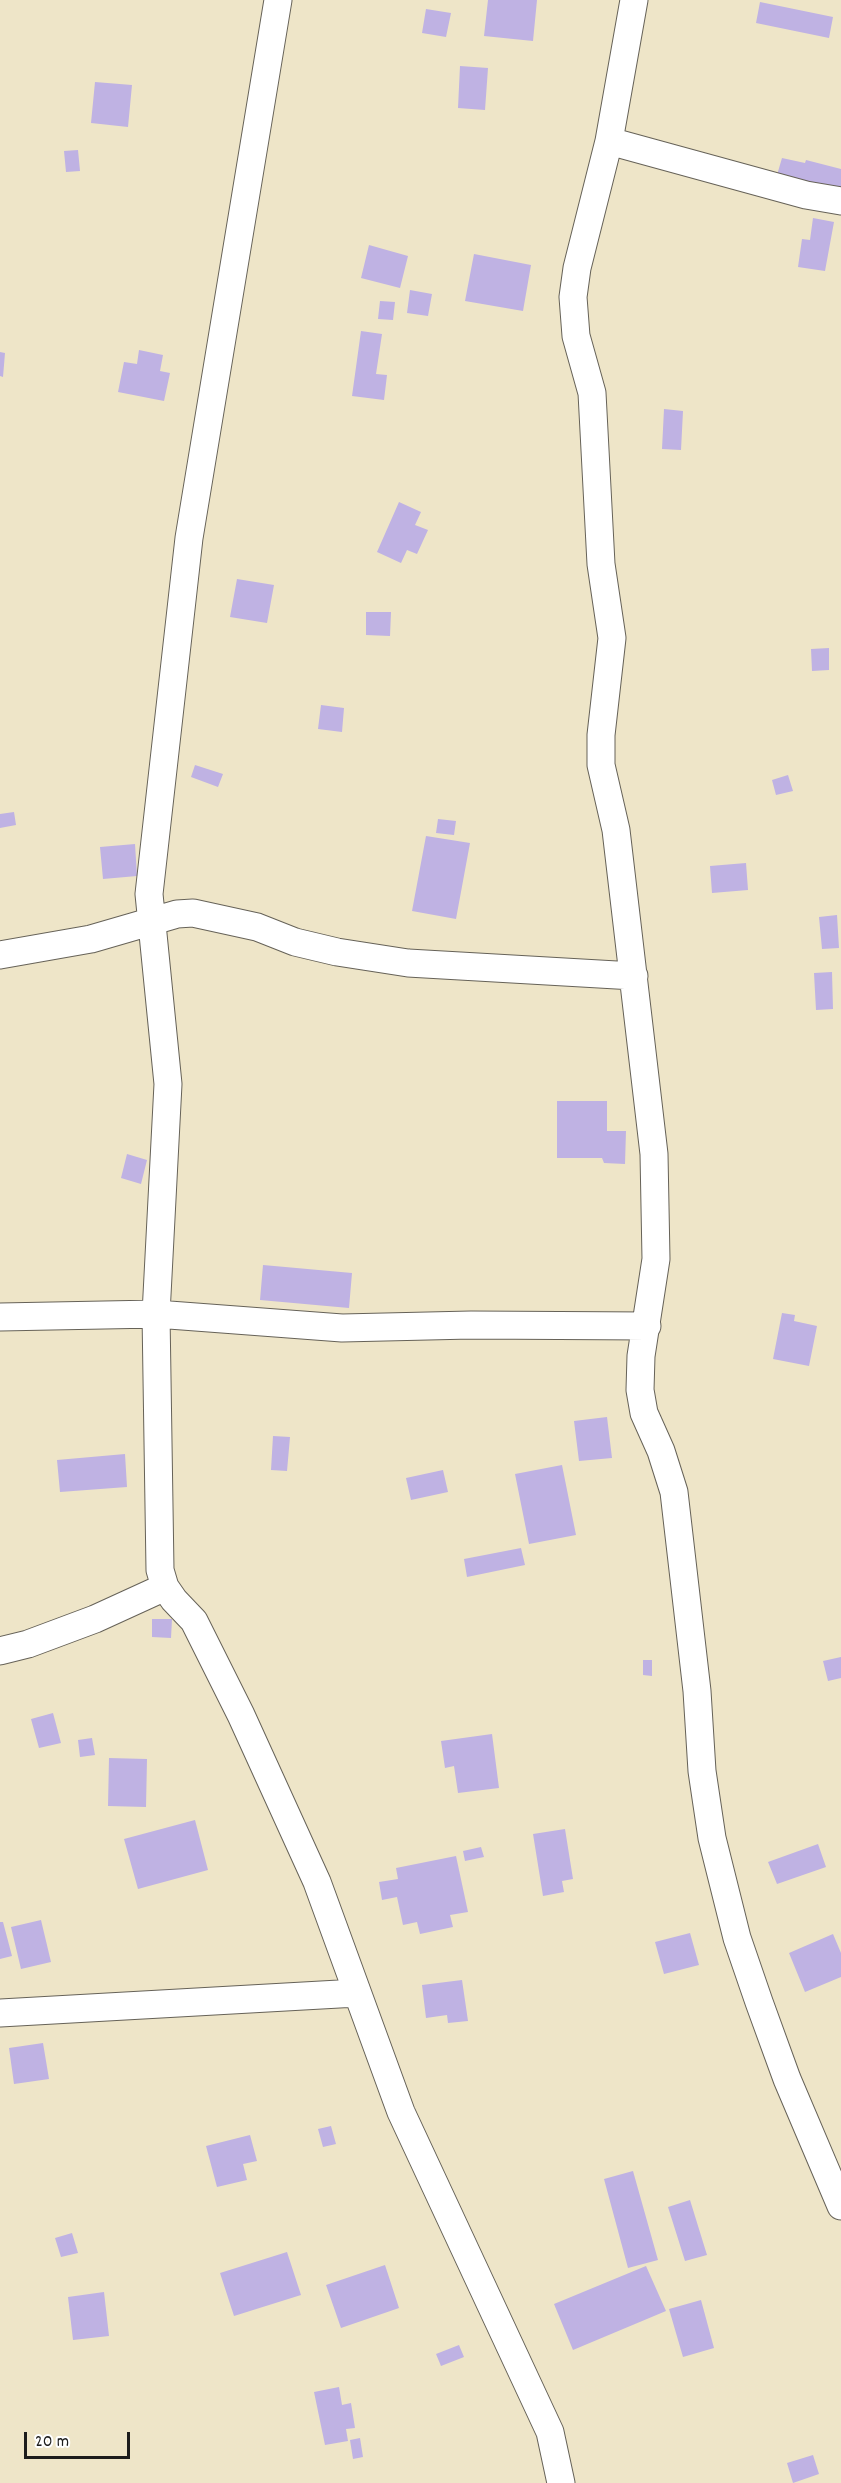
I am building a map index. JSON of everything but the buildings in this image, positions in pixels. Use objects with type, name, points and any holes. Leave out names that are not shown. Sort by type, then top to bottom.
[{"type":"street","points":[[278,0],[189,538],[149,894],[168,1084],[156,1314],[160,1570],[165,1587],[194,1621],[242,1715],[317,1882],[401,2112],[550,2432],[561,2483]]},
{"type":"street","points":[[633,0],[609,141],[577,268],[574,315],[576,336],[592,393],[600,564],[612,638],[601,735],[601,765],[616,830],[654,1154],[656,1259],[641,1356],[639,1390],[644,1413],[675,1492],[697,1691],[702,1771],[712,1838],[737,1938],[763,2013],[787,2079],[841,2206]]},
{"type":"street","points":[[609,141],[806,195],[841,201]]},
{"type":"street","points":[[0,955],[91,939],[177,914],[193,913],[256,927],[295,942],[337,952],[396,961],[634,976]]},
{"type":"street","points":[[0,1317],[156,1314],[342,1328],[471,1325],[647,1326]]},
{"type":"street","points":[[0,1651],[28,1644],[165,1587]]},
{"type":"street","points":[[0,2013],[357,1993]]}]
